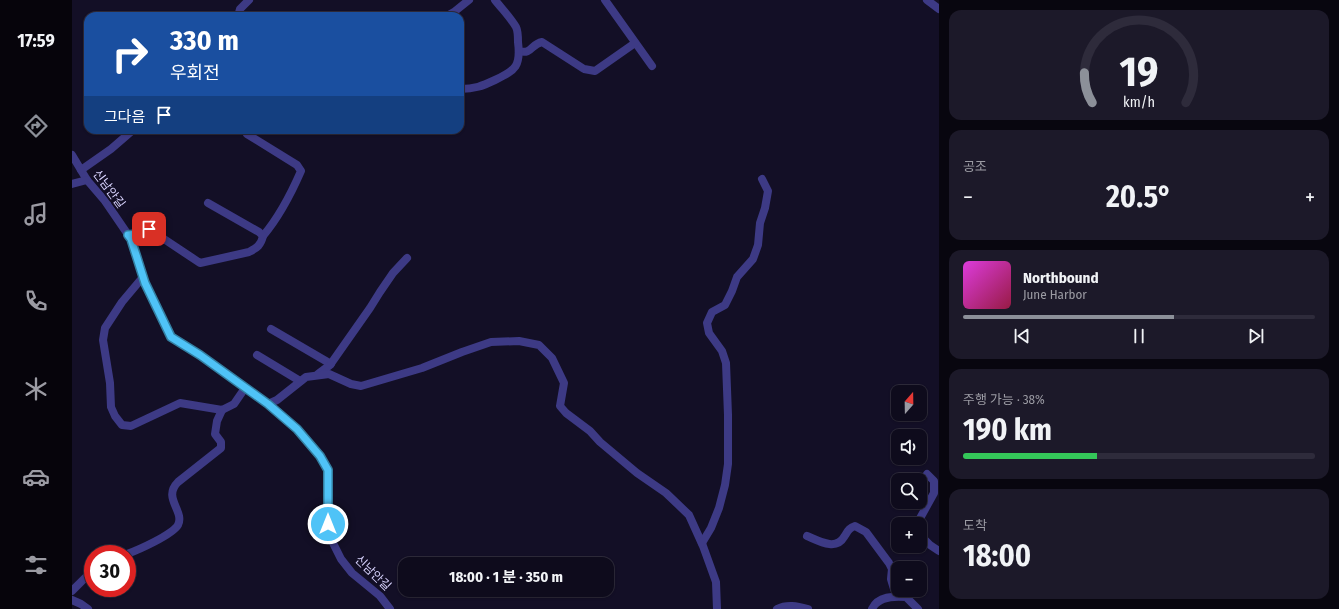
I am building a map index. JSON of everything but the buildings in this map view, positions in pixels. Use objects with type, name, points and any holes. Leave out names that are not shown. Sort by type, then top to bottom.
[{"type":"street","points":[[239,12],[248,0]]},
{"type":"street","points":[[454,12],[469,0]]},
{"type":"street","points":[[464,89],[473,89],[508,74],[517,64],[519,50],[516,28],[509,16],[495,0]]},
{"type":"street","points":[[605,0],[652,66]]},
{"type":"street","points":[[927,0],[939,9]]},
{"type":"street","points":[[519,50],[528,52],[537,44],[542,42],[584,69],[595,71],[635,43]]},
{"type":"street","points":[[81,170],[111,149],[128,134]]},
{"type":"street","points":[[128,235],[137,234],[149,229],[200,263],[250,252],[256,248],[286,204],[301,170],[297,165],[247,134]]},
{"type":"street","name":"신남안길","points":[[73,158],[87,180],[131,239],[143,277],[171,337],[200,355],[268,404],[297,429],[320,456],[328,470],[330,537],[342,559],[352,573],[380,596],[390,609]]},
{"type":"street","points":[[702,543],[711,528],[719,508],[725,485],[728,464],[726,363],[722,352],[709,333],[707,323],[712,312],[725,305],[737,277],[752,259],[758,245],[760,224],[768,191],[762,179]]},
{"type":"street","points":[[72,184],[87,180]]},
{"type":"street","points":[[208,203],[259,232],[263,236]]},
{"type":"street","points":[[317,375],[331,364],[389,279],[407,258]]},
{"type":"street","points":[[143,277],[122,302],[105,328],[103,340],[110,383],[111,407],[114,416],[122,425],[131,426],[180,402],[222,410],[234,404],[245,388]]},
{"type":"street","points":[[271,329],[331,364]]},
{"type":"street","points":[[268,404],[278,400],[306,377],[328,374],[351,384],[361,386],[422,368],[491,342],[519,341],[540,345],[552,358],[564,383],[560,406],[566,413],[590,431],[600,442],[637,473],[666,493],[689,515],[702,543],[716,582],[717,609]]},
{"type":"street","points":[[257,355],[300,381]]},
{"type":"street","points":[[136,551],[168,534],[178,525],[179,518],[172,495],[172,488],[221,448],[221,442],[215,434],[217,421],[222,410]]},
{"type":"street","points":[[927,474],[934,481],[934,493],[927,506]]},
{"type":"street","points":[[807,536],[832,545],[839,543],[851,528],[855,526],[866,532],[891,567]]},
{"type":"street","points":[[927,542],[939,550]]},
{"type":"street","points":[[72,591],[84,579]]},
{"type":"street","points":[[872,609],[873,606],[884,598],[892,597]]},
{"type":"street","points":[[906,597],[918,609]]},
{"type":"street","points":[[72,600],[88,609]]},
{"type":"street","points":[[777,609],[783,606],[798,606],[808,609]]},
{"type":"route","points":[[149,229],[137,234],[128,235],[131,239],[145,283],[171,337],[200,355],[268,404],[297,429],[313,447],[328,470],[328,524]]}]
